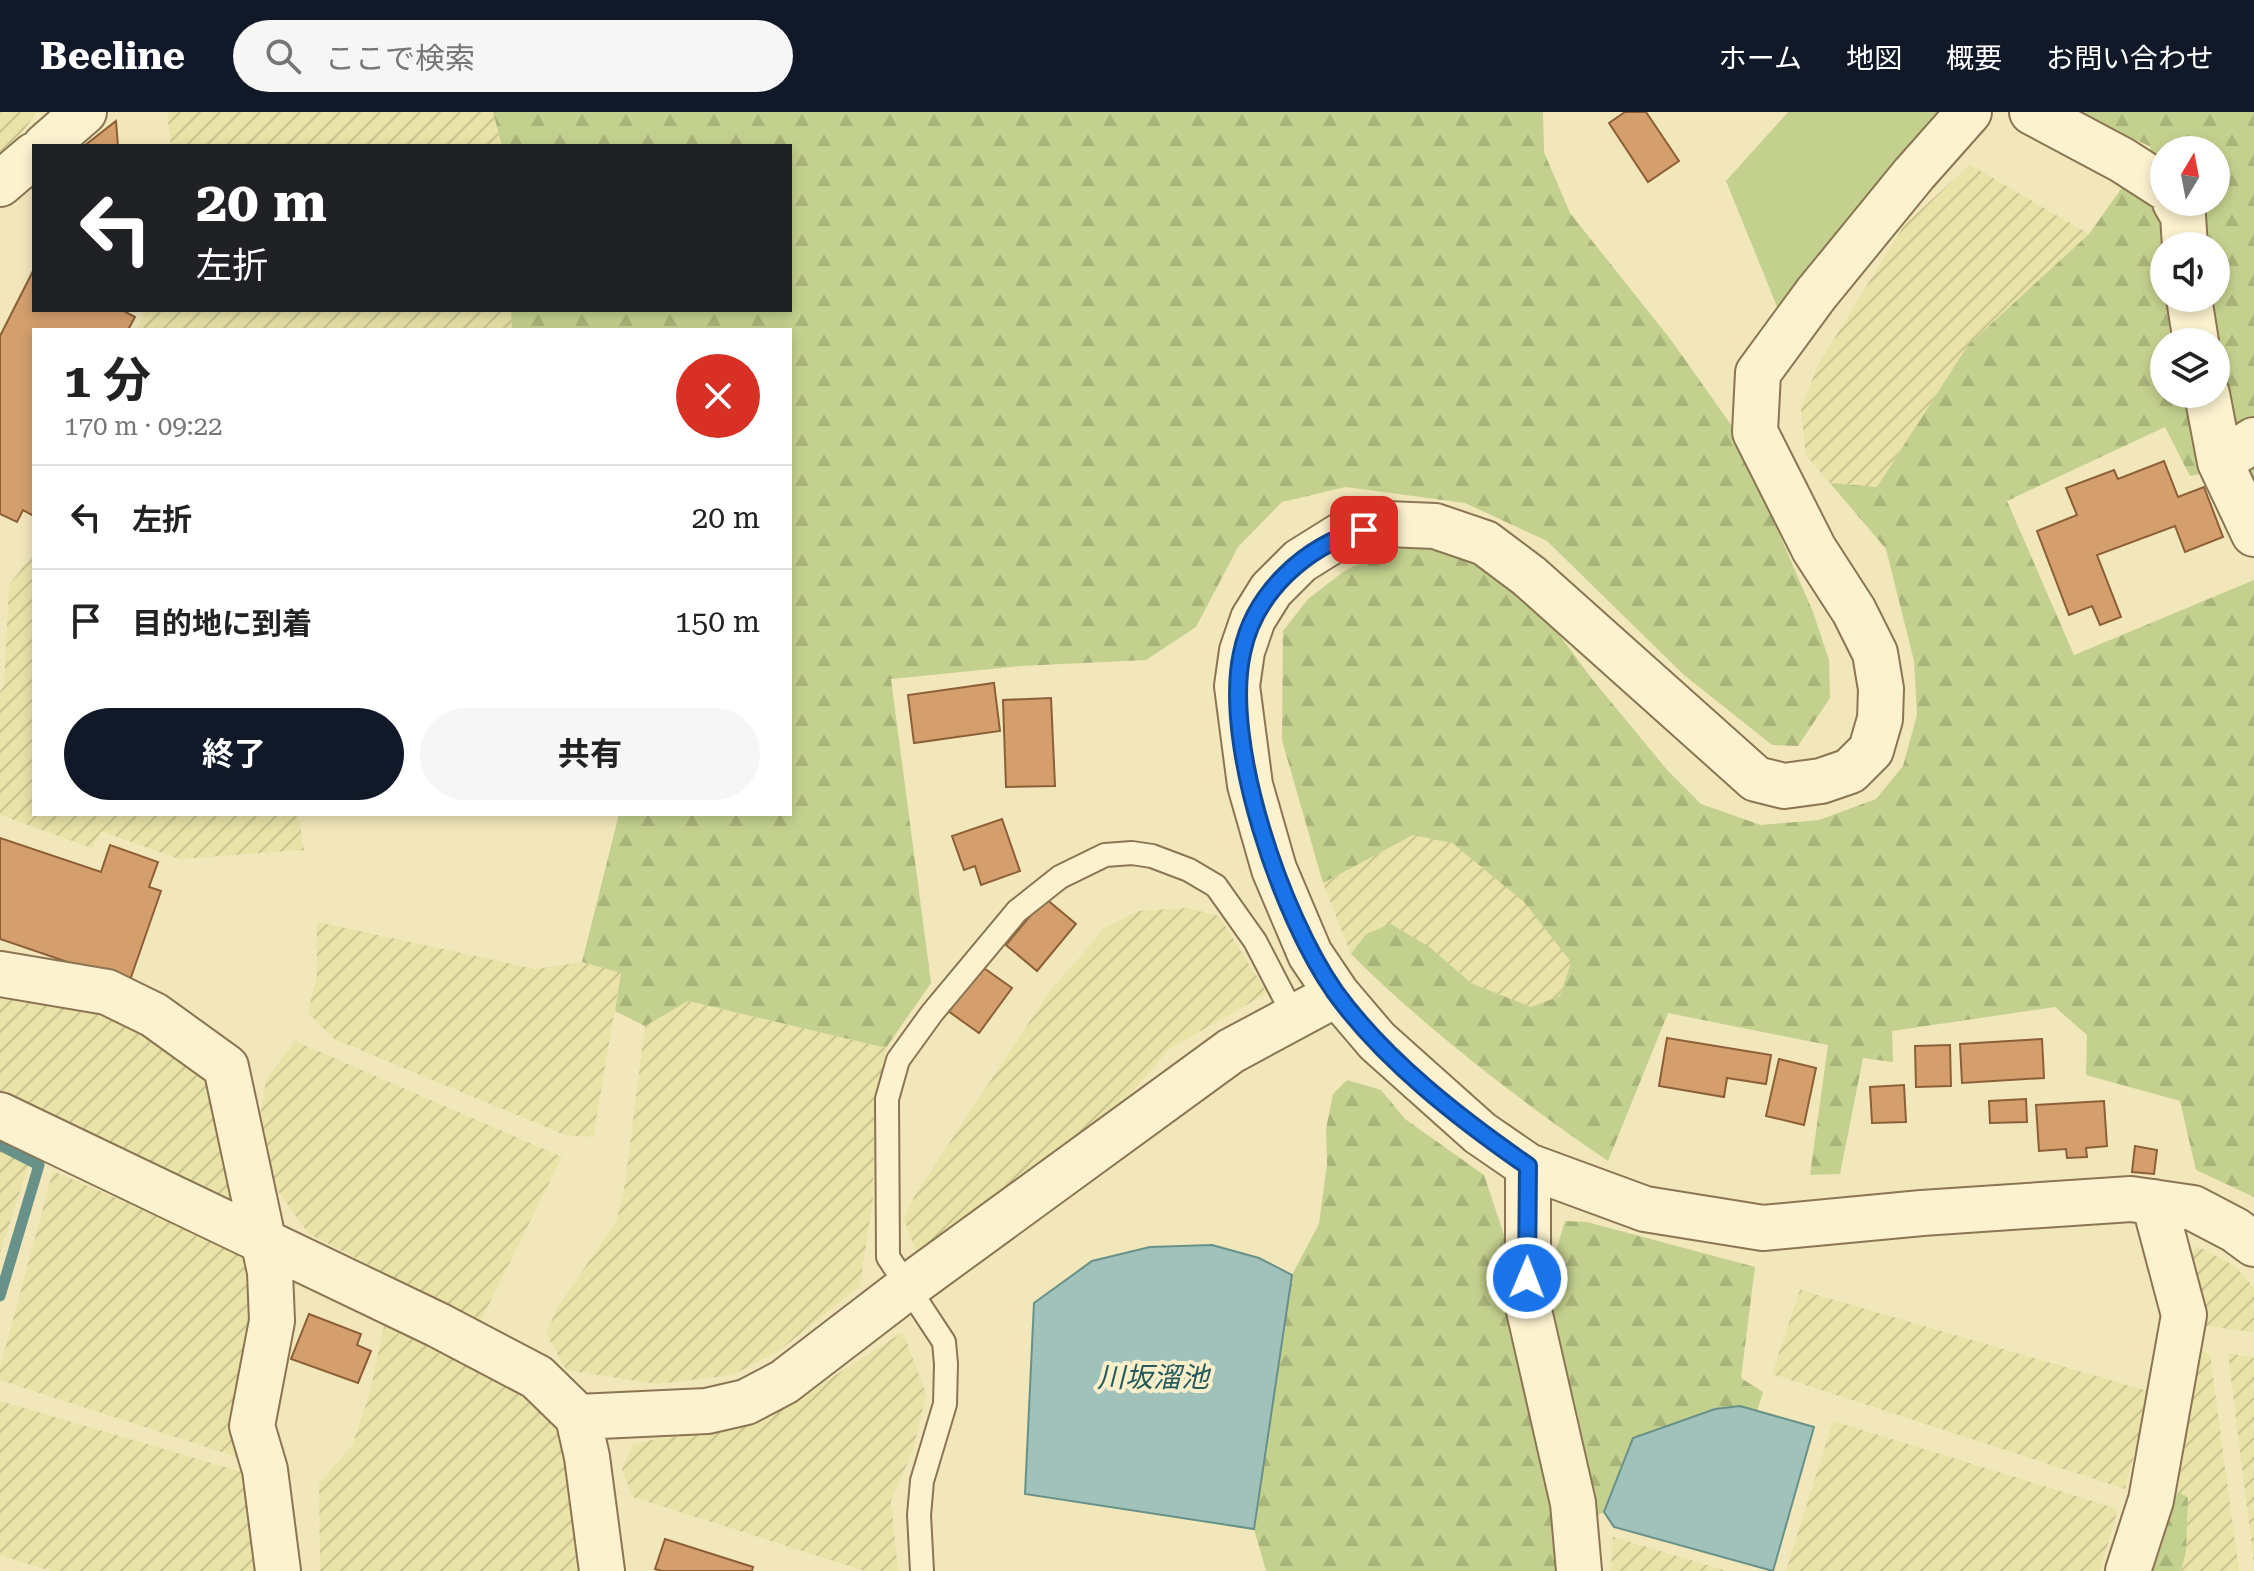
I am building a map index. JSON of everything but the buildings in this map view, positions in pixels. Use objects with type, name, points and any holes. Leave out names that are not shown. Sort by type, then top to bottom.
[{"type":"street","points":[[47,144],[84,112]]},
{"type":"street","points":[[1969,112],[1836,270],[1758,373],[1755,432],[1814,549],[1854,611],[1875,653],[1881,689],[1880,719],[1871,750],[1850,771],[1821,781],[1784,786],[1756,779],[1529,576],[1485,543],[1435,526],[1387,524],[1340,536],[1300,561],[1271,590],[1253,619],[1242,651],[1237,686],[1250,785],[1274,869],[1310,954],[1337,994],[1377,1041],[1420,1081],[1480,1133],[1528,1166],[1645,1209],[1763,1228],[1891,1215],[2131,1199],[2193,1208],[2235,1230],[2254,1244]]},
{"type":"street","points":[[2032,112],[2150,178]]},
{"type":"street","points":[[0,184],[32,157]]},
{"type":"street","points":[[2214,408],[2237,451],[2254,534]]},
{"type":"street","points":[[0,974],[107,992],[154,1015],[226,1067],[270,1272],[272,1321],[252,1426],[265,1470],[278,1571]]},
{"type":"street","points":[[578,1417],[707,1411],[746,1402],[784,1382],[909,1286],[1231,1051],[1337,994]]},
{"type":"street","points":[[0,1115],[438,1325],[537,1377],[578,1417],[587,1457],[602,1571]]},
{"type":"street","points":[[1528,1166],[1528,1306],[1573,1503],[1579,1571]]},
{"type":"street","points":[[2128,1571],[2151,1500],[2184,1315],[2154,1202]]},
{"type":"lane","points":[[922,1571],[919,1515],[922,1481],[945,1404],[946,1364],[944,1342],[888,1257],[887,1099],[898,1060],[932,1013],[1017,911],[1060,877],[1105,855],[1132,853],[1152,856],[1189,870],[1216,886],[1255,941],[1295,1018]]},
{"type":"shaded area","points":[[0,112],[37,112],[0,162]]},
{"type":"shaded area","points":[[167,112],[493,112],[501,144],[171,144]]},
{"type":"shaded area","points":[[1970,165],[2089,234],[1968,345],[1877,487],[1830,483],[1806,455],[1801,409],[1818,365],[1905,224]]},
{"type":"shaded area","points":[[143,312],[511,312],[512,328],[138,328]]},
{"type":"shaded area","points":[[32,556],[32,816],[298,816],[304,850],[179,859],[101,831],[92,848],[0,815],[0,692],[4,685],[9,585]]},
{"type":"shaded area","points":[[1413,835],[1452,843],[1524,902],[1572,962],[1560,996],[1531,1007],[1471,983],[1431,948],[1366,934],[1351,954],[1323,883]]},
{"type":"shaded area","points":[[1187,908],[1219,916],[1267,993],[1169,1049],[1113,1114],[917,1254],[904,1219],[915,1195],[1050,991],[1105,928],[1138,911]]},
{"type":"shaded area","points":[[317,922],[535,969],[582,962],[621,973],[593,1137],[565,1135],[334,1039],[308,1013],[317,975]]},
{"type":"shaded area","points":[[0,987],[93,1003],[210,1072],[241,1212],[0,1097]]},
{"type":"shaded area","points":[[687,1001],[886,1048],[874,1127],[873,1198],[860,1286],[780,1350],[733,1375],[657,1384],[566,1370],[546,1333],[558,1307],[617,1220],[625,1184],[645,1026]]},
{"type":"shaded area","points":[[295,1041],[562,1157],[480,1322],[309,1234],[272,1183],[260,1117],[266,1080]]},
{"type":"shaded area","points":[[0,1147],[30,1161],[0,1253]]},
{"type":"shaded area","points":[[53,1171],[200,1234],[246,1261],[255,1325],[240,1458],[0,1380],[0,1368]]},
{"type":"shaded area","points":[[2197,1246],[2235,1266],[2254,1288],[2254,1332],[2206,1326],[2187,1259]]},
{"type":"shaded area","points":[[1800,1290],[2151,1392],[2125,1489],[1772,1374]]},
{"type":"shaded area","points":[[384,1326],[500,1382],[533,1401],[551,1417],[565,1441],[580,1571],[320,1571],[319,1483],[352,1446],[369,1396]]},
{"type":"shaded area","points":[[903,1332],[926,1394],[913,1450],[891,1501],[898,1571],[865,1571],[633,1497],[622,1469],[633,1445],[660,1438],[718,1433],[762,1422]]},
{"type":"shaded area","points":[[2198,1348],[2210,1355],[2239,1571],[2181,1571],[2186,1551],[2188,1498],[2178,1491]]},
{"type":"shaded area","points":[[2228,1353],[2254,1358],[2254,1565]]},
{"type":"shaded area","points":[[0,1401],[249,1474],[259,1571],[51,1571],[0,1555]]},
{"type":"shaded area","points":[[1833,1421],[2118,1509],[2100,1571],[1786,1571]]},
{"type":"shaded area","points":[[1613,1537],[1727,1571],[1611,1571]]},
{"type":"green space","points":[[493,112],[1543,112],[1544,152],[1570,213],[1671,340],[1734,429],[1813,612],[1829,660],[1830,698],[1798,746],[1772,745],[1684,675],[1547,541],[1465,503],[1346,487],[1282,502],[1238,547],[1196,627],[1146,660],[1021,666],[891,679],[931,983],[886,1048],[688,1001],[645,1026],[615,1011],[621,973],[582,962],[618,816],[792,816],[792,328],[512,328],[511,312],[792,312],[792,144],[501,144]]},
{"type":"green space","points":[[1788,112],[1941,112],[1778,309],[1726,181]]},
{"type":"green space","points":[[2077,112],[2254,112],[2254,514],[2239,466],[2190,476],[2165,427],[2007,501],[2074,655],[2254,580],[2254,1197],[2196,1170],[2180,1101],[2086,1075],[2087,1035],[2055,1007],[1892,1031],[1893,1062],[1863,1058],[1840,1174],[1810,1175],[1828,1045],[1668,1013],[1608,1161],[1475,1063],[1410,1010],[1351,954],[1366,934],[1391,924],[1431,948],[1471,983],[1531,1007],[1560,996],[1571,962],[1524,902],[1452,843],[1413,835],[1323,883],[1282,740],[1283,631],[1308,599],[1343,572],[1383,551],[1431,546],[1476,557],[1552,625],[1668,771],[1701,804],[1761,825],[1819,820],[1876,799],[1903,766],[1917,715],[1914,661],[1886,549],[1830,483],[1877,487],[1968,345],[2089,234],[2150,148],[2150,216],[2230,216],[2230,136],[2150,136],[2150,147]]},
{"type":"green space","points":[[1347,1080],[1381,1090],[1405,1119],[1484,1175],[1512,1259],[1551,1266],[1565,1221],[1587,1222],[1755,1267],[1741,1378],[1763,1392],[1757,1411],[1740,1406],[1633,1438],[1604,1512],[1561,1532],[1561,1571],[1266,1571],[1254,1529],[1292,1275],[1319,1224],[1327,1164],[1326,1129],[1333,1094]]},
{"type":"green space","points":[[2178,1491],[2188,1498],[2186,1551],[2181,1571],[2150,1571]]},
{"type":"water","name":"川坂溜池","points":[[1212,1245],[1259,1258],[1292,1275],[1254,1529],[1025,1494],[1034,1303],[1092,1261],[1150,1247]]},
{"type":"water","points":[[1740,1406],[1814,1427],[1773,1571],[1614,1527],[1604,1512],[1633,1438],[1715,1409]]},
{"type":"waterway","points":[[0,1145],[39,1165],[0,1296]]},
{"type":"route","points":[[1364,530],[1340,536],[1300,561],[1271,590],[1253,619],[1242,651],[1237,686],[1250,785],[1274,869],[1310,954],[1337,994],[1377,1041],[1420,1081],[1480,1133],[1528,1166],[1527,1278]]}]
